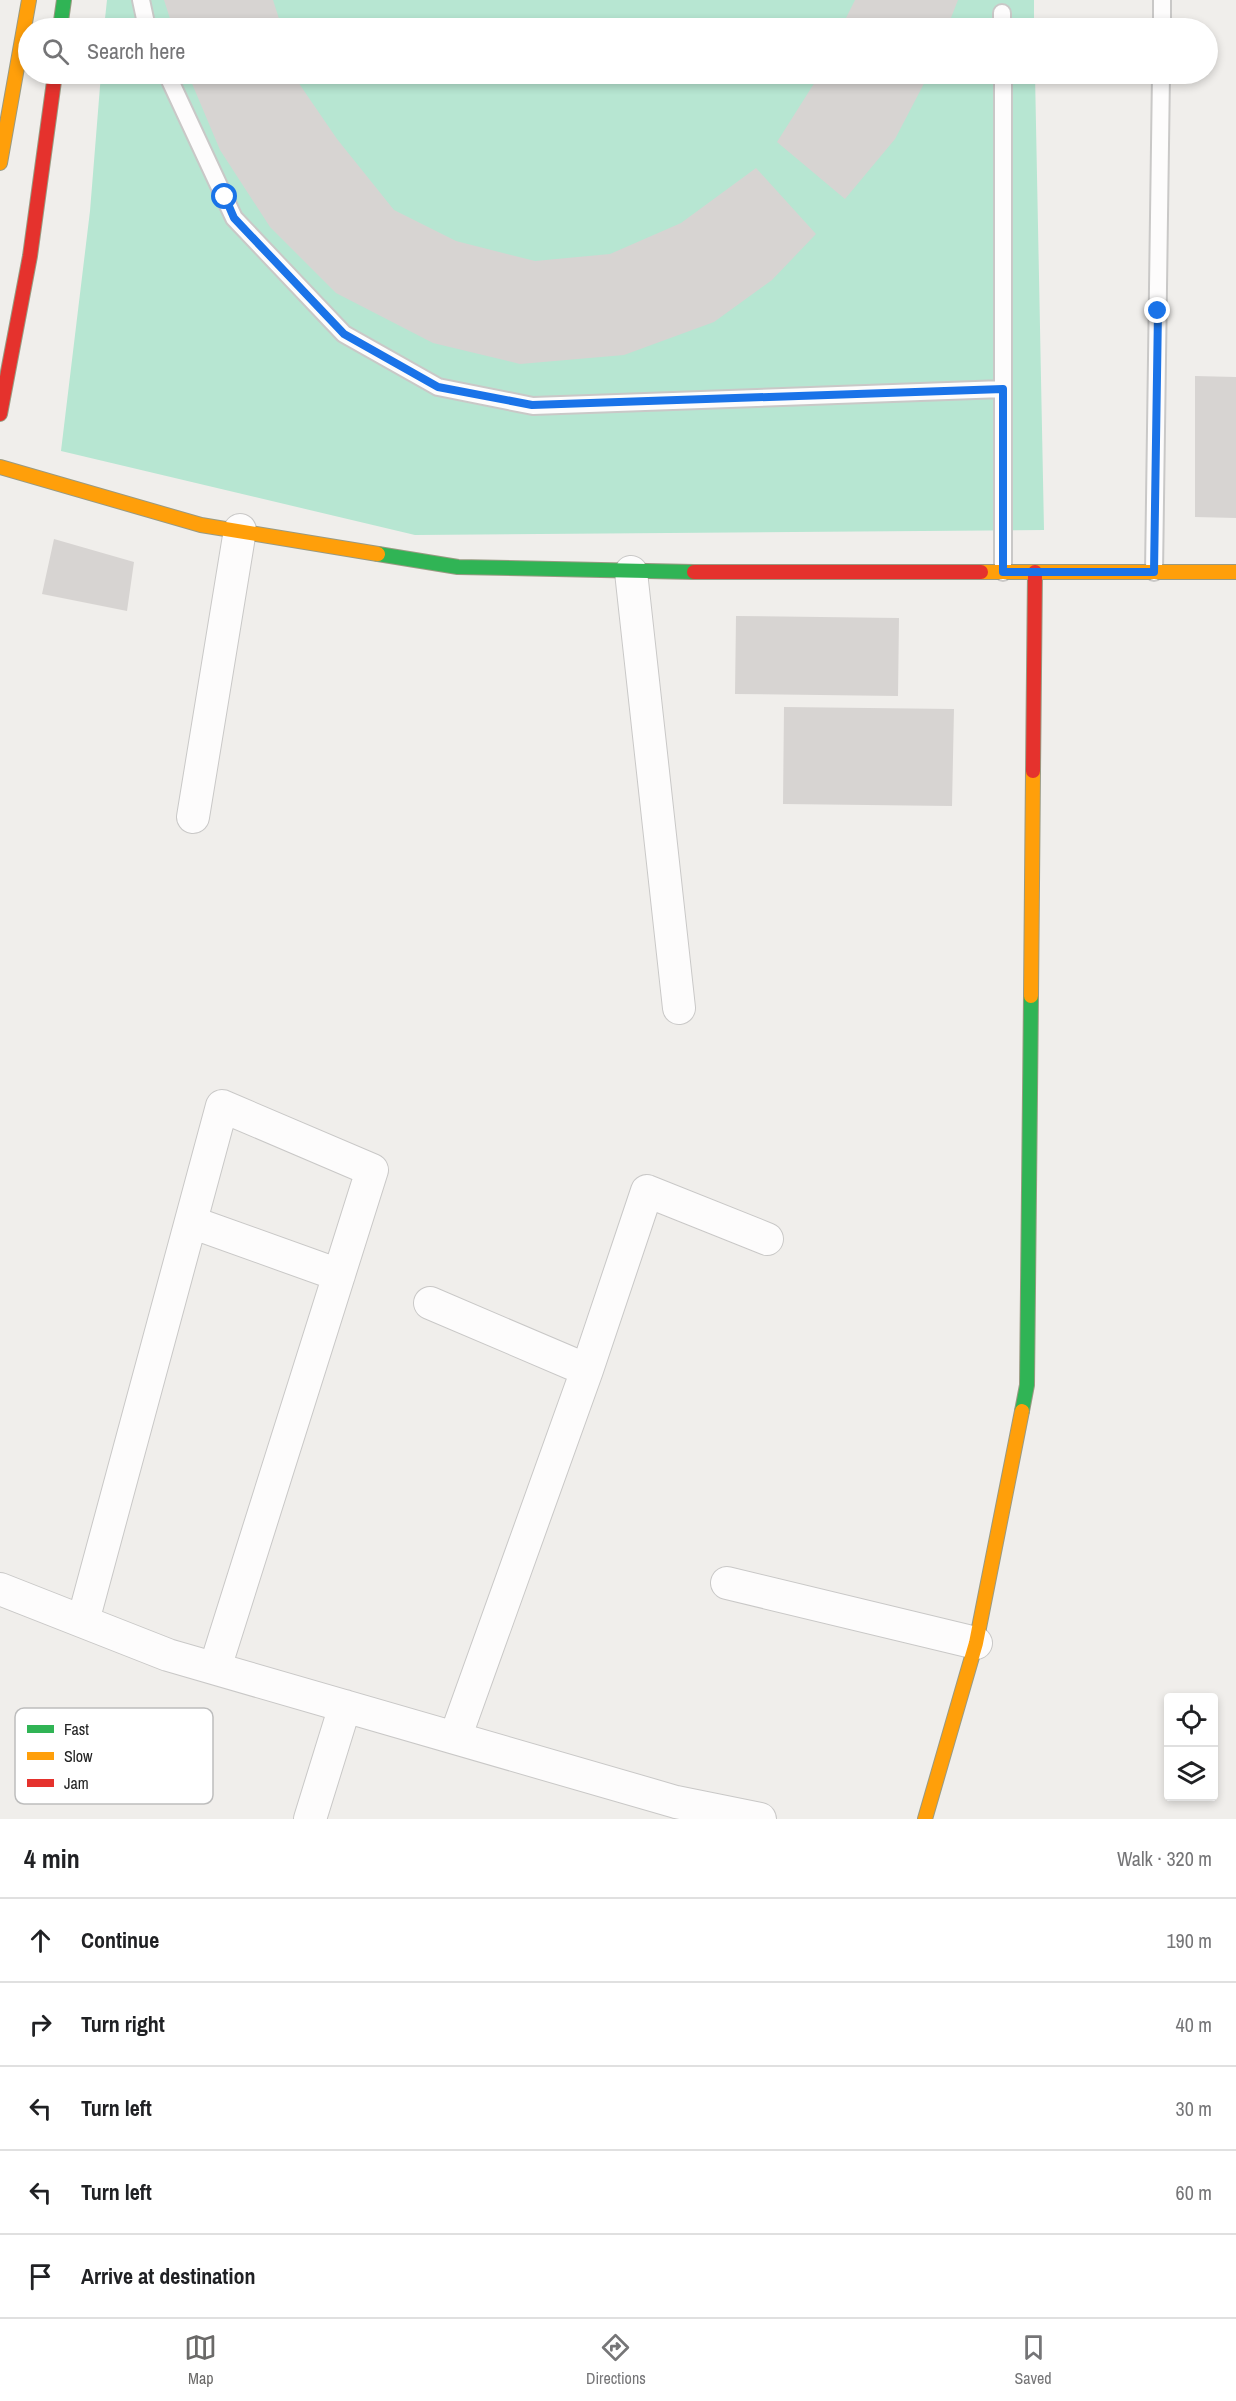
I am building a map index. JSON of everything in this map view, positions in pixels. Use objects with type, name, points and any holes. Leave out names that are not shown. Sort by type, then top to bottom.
[{"type":"street","points":[[26,18],[29,0]]},
{"type":"street","points":[[61,18],[64,0]]},
{"type":"street","points":[[0,163],[18,62]]},
{"type":"street","points":[[0,414],[30,256],[53,84]]},
{"type":"street","points":[[0,467],[201,525],[458,567],[632,572],[1236,572]]},
{"type":"street","points":[[193,817],[240,530]]},
{"type":"street","points":[[632,572],[679,1008]]},
{"type":"street","points":[[925,1819],[976,1643],[1027,1385],[1035,572]]},
{"type":"street","points":[[83,1621],[222,1106],[372,1170],[214,1668]]},
{"type":"street","points":[[455,1738],[587,1370],[647,1191],[767,1239]]},
{"type":"street","points":[[190,1222],[339,1275]]},
{"type":"street","points":[[430,1304],[587,1370]]},
{"type":"street","points":[[727,1583],[976,1643]]},
{"type":"street","points":[[0,1588],[168,1655],[676,1802],[760,1819]]},
{"type":"street","points":[[310,1819],[345,1706]]},
{"type":"lane","points":[[141,0],[145,18]]},
{"type":"lane","points":[[1162,0],[1162,18]]},
{"type":"lane","points":[[172,84],[234,218],[344,334],[438,387],[532,405],[1003,389]]},
{"type":"lane","points":[[1003,84],[1003,572]]},
{"type":"lane","points":[[1154,572],[1161,84]]},
{"type":"green space","points":[[107,0],[1034,0],[1034,18],[105,18]]},
{"type":"green space","points":[[100,84],[1035,84],[1044,530],[415,535],[61,451],[90,211]]},
{"type":"building","points":[[164,0],[273,0],[279,18],[170,18]]},
{"type":"building","points":[[855,0],[958,0],[951,18],[846,18]]},
{"type":"building","points":[[192,84],[299,84],[337,139],[394,210],[456,241],[535,261],[610,254],[681,223],[756,168],[816,234],[772,280],[714,322],[624,355],[520,364],[433,343],[336,293],[270,227],[220,150]]},
{"type":"building","points":[[814,84],[924,84],[895,139],[845,199],[777,142]]},
{"type":"building","points":[[1195,376],[1236,377],[1236,518],[1195,517]]},
{"type":"building","points":[[54,539],[134,562],[127,611],[42,594]]},
{"type":"building","points":[[736,616],[899,618],[898,696],[735,694]]},
{"type":"building","points":[[784,707],[954,709],[952,806],[783,804]]},
{"type":"traffic: fast","points":[[61,18],[64,0]]},
{"type":"traffic: fast","points":[[378,554],[458,567],[694,572]]},
{"type":"traffic: fast","points":[[1022,1411],[1027,1385],[1031,996]]},
{"type":"traffic: slow","points":[[26,18],[29,0]]},
{"type":"traffic: slow","points":[[0,163],[18,62]]},
{"type":"traffic: slow","points":[[0,467],[201,525],[378,554]]},
{"type":"traffic: slow","points":[[981,572],[1236,572]]},
{"type":"traffic: slow","points":[[1031,996],[1033,771]]},
{"type":"traffic: slow","points":[[925,1819],[976,1643],[1022,1411]]},
{"type":"traffic: jam","points":[[0,414],[30,256],[54,84]]},
{"type":"traffic: jam","points":[[694,572],[981,572]]},
{"type":"traffic: jam","points":[[1033,771],[1035,572]]},
{"type":"route","points":[[225,197],[234,218],[344,334],[438,387],[532,405],[1003,389],[1003,572],[1154,572],[1158,311]]}]
